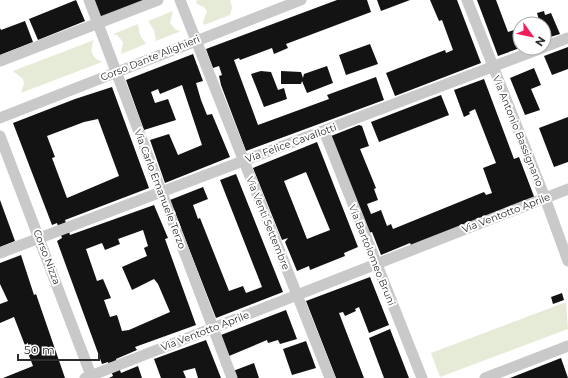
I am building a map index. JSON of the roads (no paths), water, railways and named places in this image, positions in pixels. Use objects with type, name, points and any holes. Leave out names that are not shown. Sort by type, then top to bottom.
[{"type":"street","name":"Via Carlo Emanuele Terzo","points":[[89,0],[160,192],[232,378]]},
{"type":"street","points":[[0,61],[158,0]]},
{"type":"street","name":"Via Venti Settembre","points":[[180,0],[242,160],[330,378]]},
{"type":"street","name":"Corso Dante Alighieri","points":[[0,118],[116,71],[301,0]]},
{"type":"street","name":"Via Antonio Bassignano","points":[[467,0],[492,67],[545,198],[568,261]]},
{"type":"street","name":"Via Felice Cavallotti","points":[[552,44],[568,38]]},
{"type":"street","name":"Via Felice Cavallotti","points":[[0,253],[242,160],[324,131],[522,56]]},
{"type":"street","name":"Via Bartolomeo Bruni","points":[[324,131],[422,378]]},
{"type":"street","name":"Corso Nizza","points":[[0,136],[39,237],[89,377]]},
{"type":"street","name":"Via Ventotto Aprile","points":[[89,377],[296,294],[568,189]]},
{"type":"street","points":[[485,378],[568,346]]}]
